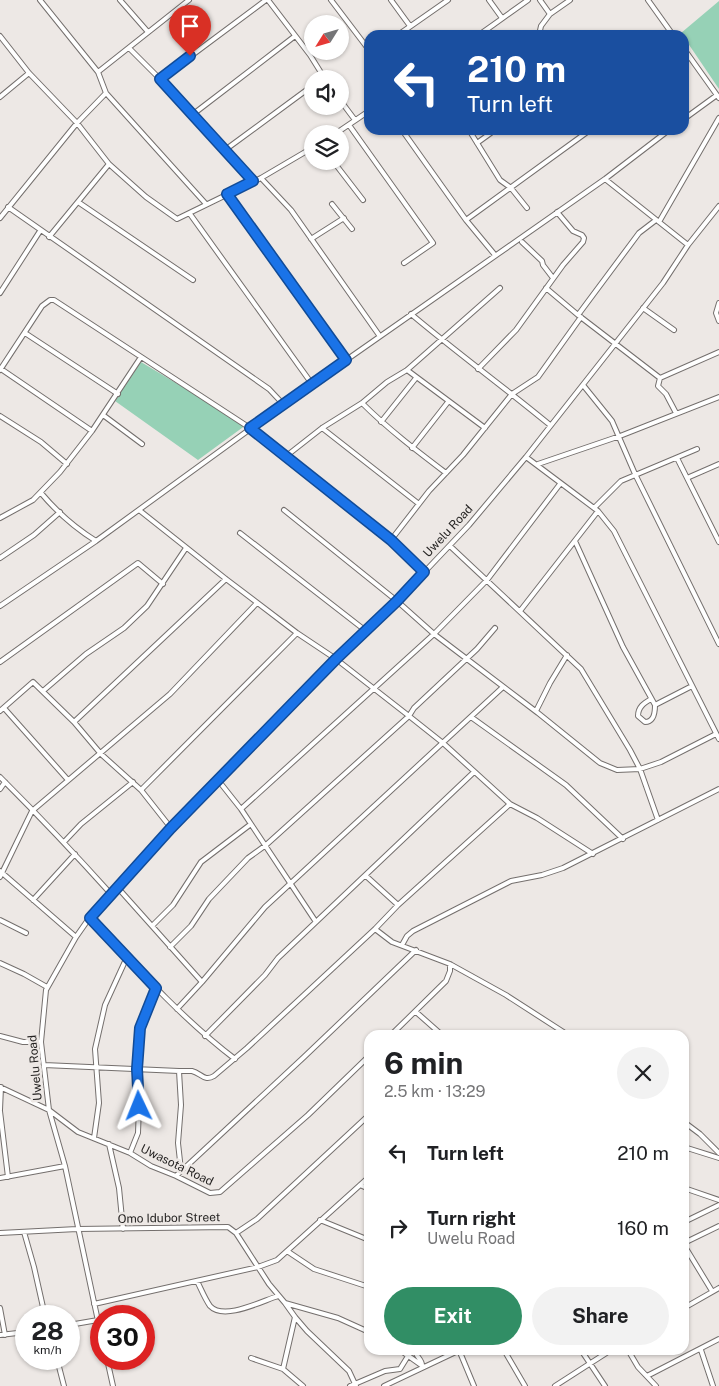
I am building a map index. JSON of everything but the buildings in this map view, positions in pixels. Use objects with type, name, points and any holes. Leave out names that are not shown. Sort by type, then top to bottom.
[{"type":"street","points":[[40,0],[98,72],[106,93],[206,204]]},
{"type":"street","points":[[120,0],[148,32]]},
{"type":"street","points":[[98,72],[189,0]]},
{"type":"street","points":[[160,79],[267,0],[296,36],[319,70]]},
{"type":"street","points":[[331,0],[364,43]]},
{"type":"street","points":[[391,0],[410,26]]},
{"type":"street","points":[[438,0],[442,5]]},
{"type":"street","points":[[405,30],[448,0]]},
{"type":"street","points":[[489,0],[502,18]]},
{"type":"street","points":[[486,30],[528,0]]},
{"type":"street","points":[[540,0],[550,14]]},
{"type":"street","points":[[540,30],[550,14],[570,0]]},
{"type":"street","points":[[648,0],[669,30]]},
{"type":"street","points":[[192,114],[296,36]]},
{"type":"street","points":[[1,39],[28,74],[77,122],[109,164],[146,197],[174,217],[180,218],[190,214],[206,204],[261,178],[304,153]]},
{"type":"street","points":[[129,48],[160,79],[253,181]]},
{"type":"street","points":[[689,116],[718,96],[690,57]]},
{"type":"street","points":[[0,97],[28,74]]},
{"type":"street","points":[[225,150],[304,92]]},
{"type":"street","points":[[0,218],[2,212],[77,122],[106,93]]},
{"type":"street","points":[[349,113],[354,120]]},
{"type":"street","points":[[364,114],[354,120],[349,126],[434,243],[404,263]]},
{"type":"street","points":[[391,540],[512,394],[538,376],[639,233],[658,221],[719,118]]},
{"type":"street","points":[[406,135],[466,220],[495,256]]},
{"type":"street","points":[[472,135],[500,180],[511,188],[527,208]]},
{"type":"street","points":[[477,143],[488,135]]},
{"type":"street","points":[[466,220],[583,135]]},
{"type":"street","points":[[0,606],[96,541],[379,335],[605,179],[662,135]]},
{"type":"street","points":[[49,237],[109,164]]},
{"type":"street","points":[[340,170],[364,200]]},
{"type":"street","points":[[261,178],[291,210],[379,335]]},
{"type":"street","points":[[605,179],[688,245]]},
{"type":"street","points":[[227,194],[346,360]]},
{"type":"street","points":[[78,202],[193,280]]},
{"type":"street","points":[[332,204],[352,229]]},
{"type":"street","name":"Uwelu Road","points":[[94,1304],[64,1166],[48,1110],[41,1042],[45,996],[48,987],[76,937],[90,918],[171,828],[336,659],[397,601],[469,525],[583,385],[719,206]]},
{"type":"street","points":[[8,207],[269,389],[284,405]]},
{"type":"street","points":[[478,369],[516,330],[553,278],[583,242],[584,238],[582,235],[573,231],[557,212]]},
{"type":"street","points":[[190,214],[312,384]]},
{"type":"street","points":[[311,239],[344,218]]},
{"type":"street","points":[[0,293],[40,231]]},
{"type":"street","points":[[522,242],[542,261],[553,278]]},
{"type":"street","points":[[285,457],[322,428],[362,403],[388,382],[407,370],[500,288]]},
{"type":"street","points":[[546,288],[579,316],[660,378]]},
{"type":"street","points":[[92,431],[0,370],[42,306],[50,300],[54,300],[250,428],[391,540],[424,572]]},
{"type":"street","points":[[719,303],[716,313],[719,321]]},
{"type":"street","points":[[643,308],[674,330]]},
{"type":"street","points":[[411,314],[550,425]]},
{"type":"street","points":[[25,333],[118,394]]},
{"type":"street","points":[[660,378],[719,352]]},
{"type":"street","points":[[0,517],[15,511],[42,493],[92,431],[141,357]]},
{"type":"street","points":[[407,370],[485,428]]},
{"type":"street","points":[[381,422],[416,378]]},
{"type":"street","points":[[660,378],[658,386],[666,394],[676,414]]},
{"type":"street","points":[[583,385],[612,421],[620,436],[635,474],[719,644]]},
{"type":"street","points":[[538,464],[620,436],[719,397]]},
{"type":"street","points":[[412,448],[448,402]]},
{"type":"street","points":[[362,403],[412,448],[446,473]]},
{"type":"street","points":[[103,415],[142,444]]},
{"type":"street","points":[[0,416],[41,442],[67,464]]},
{"type":"street","points":[[322,428],[419,504]]},
{"type":"street","points":[[594,508],[621,481],[697,448]]},
{"type":"street","points":[[526,457],[538,464],[560,484],[598,511],[614,531],[719,739]]},
{"type":"street","points":[[677,458],[719,542]]},
{"type":"street","points":[[687,478],[719,464]]},
{"type":"street","points":[[241,809],[434,634],[487,580],[560,484]]},
{"type":"street","points":[[42,493],[78,530],[96,541]]},
{"type":"street","points":[[139,510],[226,580],[297,633],[336,659],[444,743],[510,804],[538,818],[592,854]]},
{"type":"street","points":[[284,510],[397,601],[434,634],[536,711],[600,763],[617,770],[640,769],[661,762],[716,734]]},
{"type":"street","points":[[520,611],[598,511]]},
{"type":"street","points":[[0,558],[34,535],[60,512]]},
{"type":"street","points":[[240,533],[366,631]]},
{"type":"street","points":[[575,541],[623,647],[655,705],[651,720],[645,722],[638,716],[638,711],[651,699]]},
{"type":"street","points":[[450,546],[581,669],[640,769],[658,820]]},
{"type":"street","points":[[42,691],[86,654],[124,628],[147,606],[186,548]]},
{"type":"street","points":[[0,662],[138,563],[163,584]]},
{"type":"street","points":[[74,722],[226,580]]},
{"type":"street","points":[[76,937],[1,873],[32,811],[170,694],[258,603]]},
{"type":"street","points":[[170,946],[191,926],[208,899],[248,858],[266,845],[409,716],[414,708],[466,659],[495,628]]},
{"type":"street","points":[[141,790],[297,633]]},
{"type":"street","points":[[536,711],[567,655]]},
{"type":"street","points":[[68,780],[2,709],[33,682],[74,722],[101,754],[141,790],[171,828]]},
{"type":"street","points":[[655,705],[692,686]]},
{"type":"street","points":[[177,1009],[265,907],[503,687]]},
{"type":"street","points":[[471,717],[566,785],[623,839]]},
{"type":"street","points":[[205,1036],[265,975],[278,958],[474,772]]},
{"type":"street","points":[[0,777],[76,854],[111,894]]},
{"type":"street","points":[[218,780],[266,845],[316,922]]},
{"type":"street","points":[[0,789],[5,782]]},
{"type":"street","points":[[64,842],[81,824],[133,782]]},
{"type":"street","points":[[402,945],[407,936],[413,931],[511,881],[542,875],[563,868],[719,789]]},
{"type":"street","points":[[44,1066],[194,1071],[203,1078],[212,1078],[235,1059],[375,929],[398,905],[510,804]]},
{"type":"street","points":[[153,925],[173,905],[201,862],[251,824]]},
{"type":"street","points":[[34,900],[76,854]]},
{"type":"street","points":[[366,876],[398,905]]},
{"type":"street","points":[[118,888],[202,982]]},
{"type":"street","points":[[90,918],[177,1009],[205,1036],[235,1059]]},
{"type":"street","points":[[0,920],[26,933]]},
{"type":"street","points":[[375,929],[392,942],[450,964],[506,995],[560,1030]]},
{"type":"street","points":[[176,1176],[416,950]]},
{"type":"street","points":[[94,1138],[99,1103],[95,1049],[100,1021],[112,986],[127,957]]},
{"type":"street","points":[[0,963],[48,987]]},
{"type":"street","points":[[396,1030],[446,981],[450,971],[450,964]]},
{"type":"street","points":[[130,1152],[138,1133],[137,1069],[140,1028],[156,988]]},
{"type":"street","points":[[416,1012],[436,1030]]},
{"type":"street","points":[[0,1036],[23,1042],[41,1042]]},
{"type":"street","name":"Uwasota Road","points":[[0,1087],[48,1110],[73,1128],[130,1152],[151,1166],[176,1176],[210,1194],[220,1192],[308,1115],[364,1061]]},
{"type":"street","points":[[179,1071],[181,1105],[178,1144],[181,1170]]},
{"type":"street","points":[[0,1087],[2,1136],[8,1177]]},
{"type":"street","points":[[236,1233],[257,1219],[364,1120]]},
{"type":"street","points":[[689,1126],[719,1153]]},
{"type":"street","points":[[109,1144],[119,1188],[123,1229]]},
{"type":"street","points":[[689,1149],[719,1158]]},
{"type":"street","points":[[0,1178],[64,1166]]},
{"type":"street","points":[[94,1304],[258,1267],[277,1260],[364,1181]]},
{"type":"street","points":[[360,1185],[364,1187]]},
{"type":"street","points":[[689,1190],[719,1200]]},
{"type":"street","points":[[689,1220],[719,1205]]},
{"type":"street","points":[[320,1220],[364,1238]]},
{"type":"street","points":[[689,1241],[719,1226]]},
{"type":"street","name":"Omo Idubor Street","points":[[0,1233],[77,1229],[224,1227],[236,1233],[278,1296],[285,1303],[338,1318],[364,1330]]},
{"type":"street","points":[[24,1232],[43,1305]]},
{"type":"street","points":[[287,1251],[314,1269],[364,1285]]},
{"type":"street","points":[[689,1252],[712,1291]]},
{"type":"street","points":[[197,1281],[210,1305],[219,1312],[232,1312],[278,1296]]},
{"type":"street","points":[[689,1305],[719,1288]]},
{"type":"street","points":[[285,1303],[295,1317],[348,1371],[356,1385]]},
{"type":"street","points":[[0,1308],[2,1335],[15,1333]]},
{"type":"street","points":[[282,1369],[295,1317]]},
{"type":"street","points":[[647,1376],[701,1350],[719,1339]]},
{"type":"street","points":[[701,1350],[713,1386]]},
{"type":"street","points":[[416,1355],[423,1366]]},
{"type":"street","points":[[384,1386],[448,1355]]},
{"type":"street","points":[[462,1355],[474,1386]]},
{"type":"street","points":[[507,1355],[525,1386]]},
{"type":"street","points":[[584,1355],[605,1386]]},
{"type":"street","points":[[555,1386],[603,1355]]},
{"type":"street","points":[[631,1355],[638,1367],[656,1386]]},
{"type":"street","points":[[400,1369],[408,1356],[423,1366]]},
{"type":"street","points":[[252,1358],[282,1369],[303,1386]]},
{"type":"street","points":[[350,1386],[385,1371],[400,1369]]},
{"type":"street","points":[[400,1369],[404,1377]]},
{"type":"street","points":[[60,1370],[64,1386]]},
{"type":"street","points":[[109,1370],[113,1386]]},
{"type":"green space","points":[[719,1],[719,89],[689,45],[689,30],[685,30]]},
{"type":"green space","points":[[141,362],[246,425],[198,460],[115,401]]},
{"type":"route","points":[[139,1106],[137,1069],[140,1028],[156,988],[90,918],[171,828],[424,572],[391,540],[250,428],[346,360],[227,194],[253,181],[160,79],[190,56]]}]
